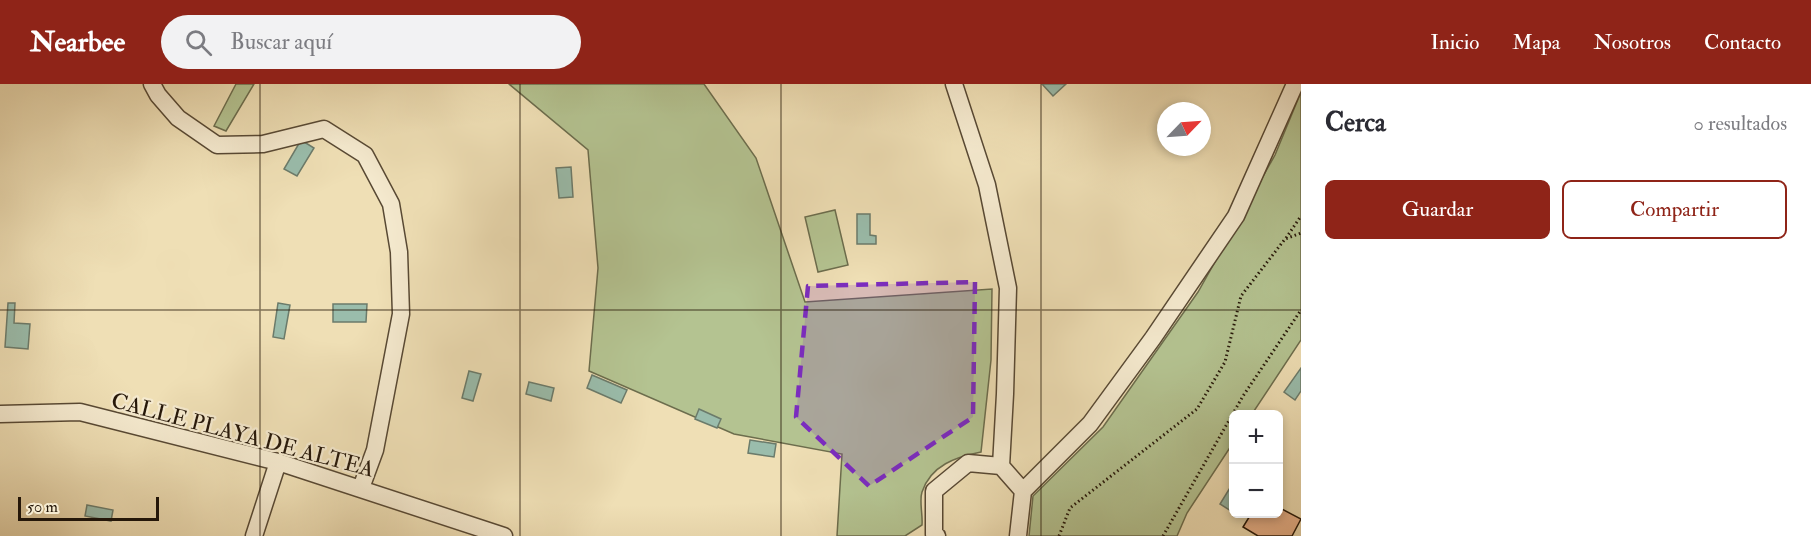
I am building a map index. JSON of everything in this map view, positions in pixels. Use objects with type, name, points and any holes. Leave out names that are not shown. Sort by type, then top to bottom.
[{"type":"street","points":[[152,84],[158,95],[178,118],[217,145],[263,144],[324,129],[365,155],[391,204],[399,252],[401,314],[375,450],[361,488]]},
{"type":"street","points":[[954,84],[987,185],[1008,288],[1000,466]]},
{"type":"street","points":[[1018,536],[1023,491],[1090,424],[1153,338],[1236,216],[1295,84]]},
{"type":"street","name":"CALLE PLAYA DE ALTEA","points":[[0,414],[80,412],[278,462],[504,536]]},
{"type":"street","points":[[254,536],[278,462]]},
{"type":"street","points":[[934,535],[934,490],[968,463],[1000,466],[1023,491]]},
{"type":"path","points":[[1059,536],[1070,508],[1197,409],[1225,362],[1241,296],[1301,216]]},
{"type":"path","points":[[1285,239],[1301,233]]},
{"type":"path","points":[[1163,536],[1242,396],[1301,310]]},
{"type":"highlighted area","points":[[975,282],[973,417],[869,486],[796,417],[808,286]]},
{"type":"green space","points":[[236,84],[254,84],[226,131],[214,126]]},
{"type":"green space","points":[[509,84],[704,84],[756,158],[805,302],[992,289],[991,360],[981,452],[954,460],[932,475],[921,496],[922,525],[905,536],[837,536],[842,454],[734,434],[589,371],[598,268],[588,150]]},
{"type":"green space","points":[[1301,92],[1301,340],[1255,410],[1229,410],[1229,449],[1187,513],[1177,536],[1029,536],[1033,496],[1103,427],[1198,292],[1275,155]]},
{"type":"green space","points":[[835,210],[848,265],[818,272],[805,217]]},
{"type":"shaded area","points":[[1042,84],[1066,84],[1053,96]]},
{"type":"shaded area","points":[[301,140],[314,148],[297,176],[284,169]]},
{"type":"shaded area","points":[[571,167],[573,197],[559,198],[556,168]]},
{"type":"shaded area","points":[[857,214],[870,214],[870,235],[876,236],[876,244],[857,244]]},
{"type":"shaded area","points":[[8,303],[15,303],[14,323],[30,324],[28,349],[5,347]]},
{"type":"shaded area","points":[[278,303],[290,305],[284,339],[273,337]]},
{"type":"shaded area","points":[[333,304],[367,304],[366,322],[333,322]]},
{"type":"shaded area","points":[[1301,368],[1301,391],[1295,400],[1284,392]]},
{"type":"shaded area","points":[[469,371],[481,374],[473,401],[462,398]]},
{"type":"shaded area","points":[[592,375],[627,390],[621,403],[587,388]]},
{"type":"shaded area","points":[[529,382],[554,388],[551,401],[526,394]]},
{"type":"shaded area","points":[[699,409],[721,419],[717,428],[695,419]]},
{"type":"shaded area","points":[[750,440],[776,444],[774,457],[748,453]]},
{"type":"shaded area","points":[[1229,489],[1229,510],[1220,504]]},
{"type":"shaded area","points":[[87,505],[113,510],[111,521],[85,516]]},
{"type":"building","points":[[1283,510],[1301,519],[1292,536],[1258,536],[1243,527],[1249,518],[1283,518]]}]
